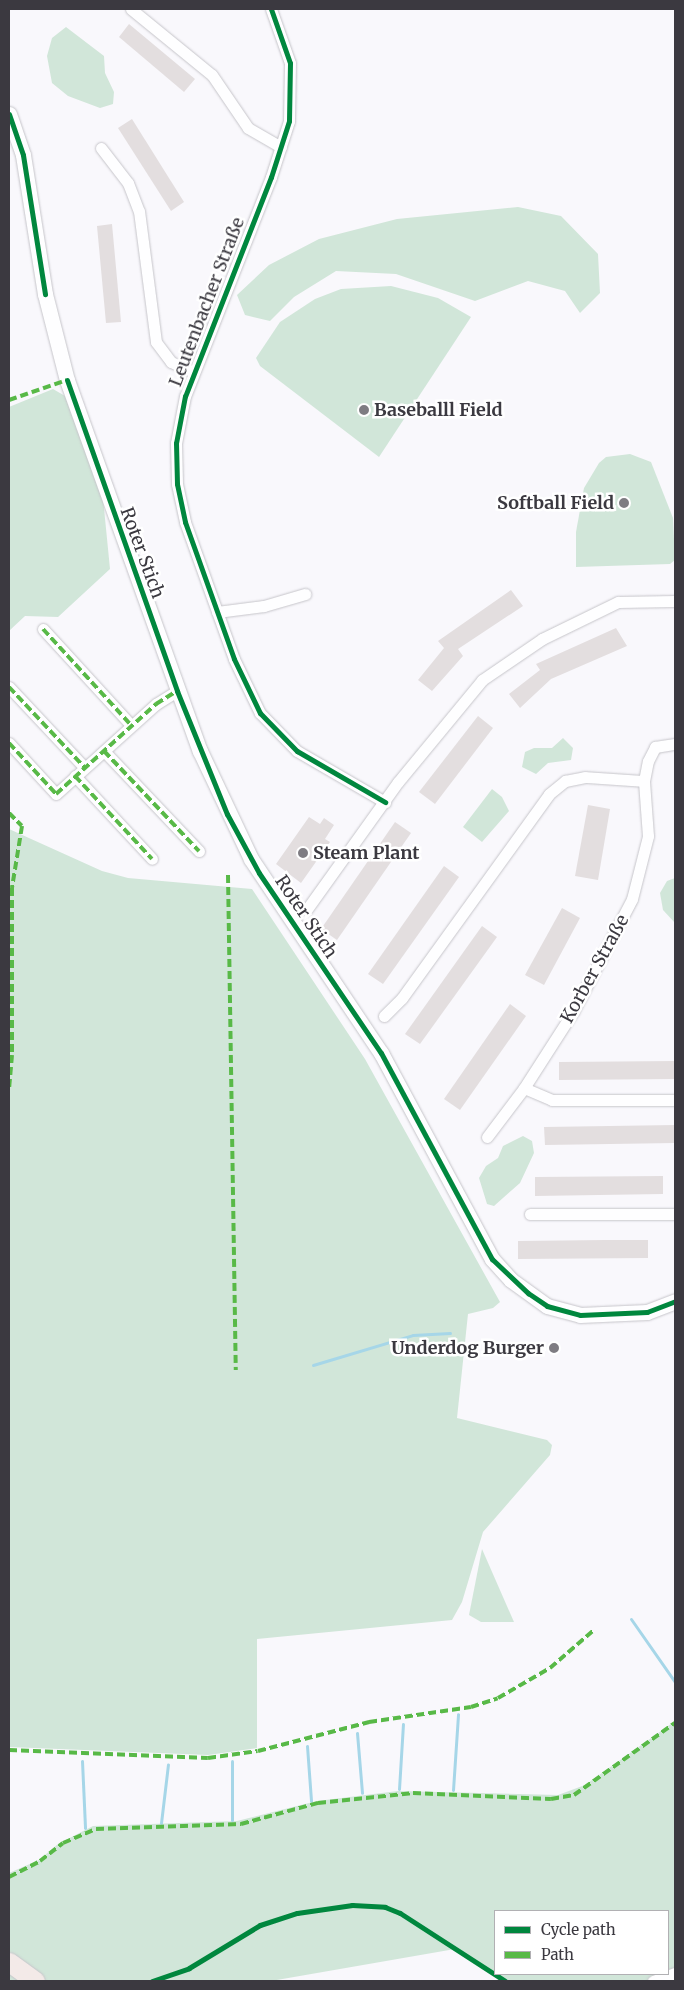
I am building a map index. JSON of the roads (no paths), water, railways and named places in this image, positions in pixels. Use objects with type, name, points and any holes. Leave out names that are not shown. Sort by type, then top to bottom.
[{"type":"highway","points":[[9,1962],[35,1981]]},
{"type":"street","points":[[131,9],[212,74],[248,128],[281,147]]},
{"type":"street","name":"Leutenbacher Straße","points":[[271,9],[290,63],[291,103],[281,147],[193,372],[178,428],[177,484],[185,522],[217,612],[248,693],[267,723],[297,751],[385,802]]},
{"type":"street","name":"Roter Stich","points":[[9,114],[23,155],[45,294],[67,380],[177,691],[227,814],[251,860],[381,1053],[492,1259],[511,1280],[541,1302],[580,1315],[647,1312],[675,1301]]},
{"type":"street","name":"Leutenbacher Straße","points":[[101,148],[128,183],[139,210],[156,342],[171,362],[193,372]]},
{"type":"street","points":[[217,612],[264,606],[305,594]]},
{"type":"street","points":[[307,909],[385,802],[482,680],[516,654],[574,621],[618,602],[675,601]]},
{"type":"street","points":[[44,629],[131,725]]},
{"type":"street","points":[[9,687],[84,767]]},
{"type":"street","points":[[9,743],[56,794],[131,725],[177,691]]},
{"type":"street","name":"Korber Straße","points":[[487,1136],[524,1088],[574,1010],[632,899],[648,836],[644,781],[651,752],[655,747],[675,744]]},
{"type":"street","points":[[104,751],[199,851]]},
{"type":"street","points":[[75,776],[152,859]]},
{"type":"street","points":[[384,1016],[402,998],[549,794],[565,782],[585,777],[644,781]]},
{"type":"street","points":[[524,1088],[552,1100],[675,1100]]},
{"type":"street","points":[[530,1214],[675,1214]]},
{"type":"street","points":[[653,1981],[675,1973]]},
{"type":"waterway","points":[[313,1365],[413,1335],[450,1333]]},
{"type":"waterway","points":[[631,1619],[675,1682]]},
{"type":"waterway","points":[[453,1790],[458,1714]]},
{"type":"waterway","points":[[399,1789],[403,1724]]},
{"type":"waterway","points":[[357,1733],[362,1793]]},
{"type":"waterway","points":[[307,1746],[311,1801]]},
{"type":"waterway","points":[[82,1761],[85,1828]]},
{"type":"waterway","points":[[232,1761],[232,1820]]},
{"type":"waterway","points":[[161,1823],[168,1764]]},
{"type":"place","name":"Baseballl Field","points":[[364,410]]},
{"type":"place","name":"Softball Field","points":[[624,503]]},
{"type":"place","name":"Steam Plant","points":[[303,853]]},
{"type":"place","name":"Underdog Burger","points":[[554,1348]]}]
